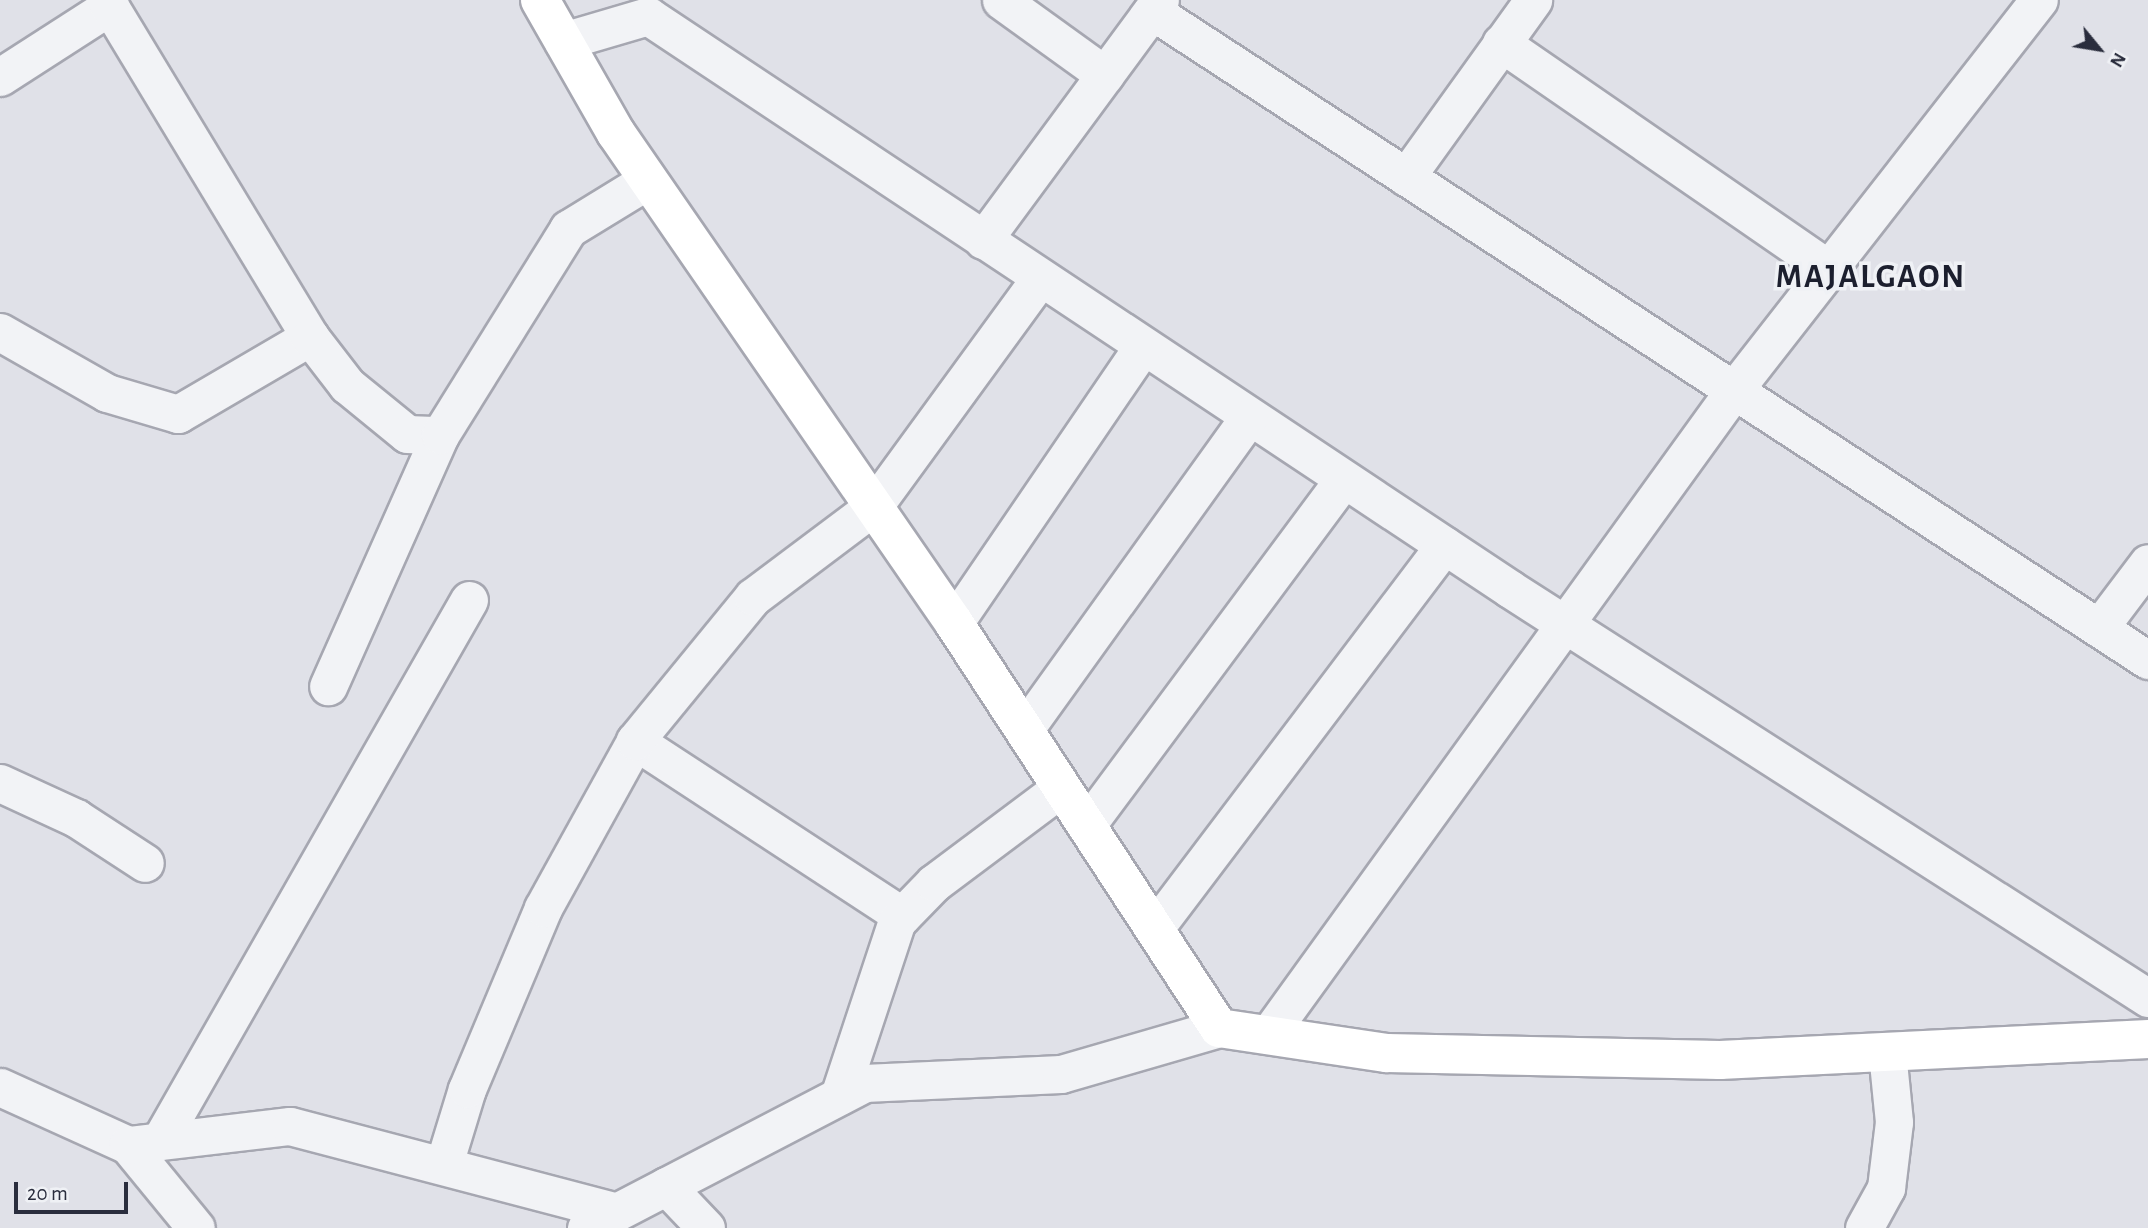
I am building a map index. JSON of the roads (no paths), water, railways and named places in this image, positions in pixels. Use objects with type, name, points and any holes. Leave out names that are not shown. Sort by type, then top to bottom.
[{"type":"main road","points":[[540,0],[649,180],[954,623],[1219,1028],[1387,1053],[1720,1060],[2148,1039]]},
{"type":"street","points":[[1001,0],[1105,75]]},
{"type":"street","points":[[1406,177],[1533,0]]},
{"type":"street","points":[[1268,1035],[1562,622],[1734,390],[2039,0]]},
{"type":"street","points":[[0,77],[108,3],[310,338],[347,385],[407,434],[440,435]]},
{"type":"street","points":[[984,240],[1156,6],[1406,177],[2148,660]]},
{"type":"street","points":[[563,41],[648,16],[1444,545],[2148,998]]},
{"type":"street","points":[[1502,43],[1828,270]]},
{"type":"street","points":[[328,686],[440,435],[568,229],[649,180]]},
{"type":"street","points":[[444,1164],[467,1089],[543,908],[635,741],[753,597],[873,507],[1040,278]]},
{"type":"street","points":[[0,332],[107,393],[178,414],[310,338]]},
{"type":"street","points":[[954,623],[1143,346]]},
{"type":"street","points":[[1024,730],[1249,416]]},
{"type":"street","points":[[1086,826],[1344,479]]},
{"type":"street","points":[[1154,929],[1444,545]]},
{"type":"street","points":[[2099,628],[2148,563]]},
{"type":"street","points":[[144,1143],[469,600]]},
{"type":"street","points":[[635,741],[902,916]]},
{"type":"street","points":[[0,783],[76,818],[145,863]]},
{"type":"street","points":[[839,1096],[902,916],[934,883],[1062,788]]},
{"type":"street","points":[[0,1087],[144,1143],[290,1126],[444,1164],[602,1220],[864,1083],[1060,1074],[1219,1028]]},
{"type":"street","points":[[1864,1228],[1886,1188],[1894,1122],[1887,1052]]},
{"type":"street","points":[[144,1143],[197,1228]]},
{"type":"street","points":[[666,1186],[706,1228]]},
{"type":"district","name":"MAJALGAON","points":[[1871,278]]}]
